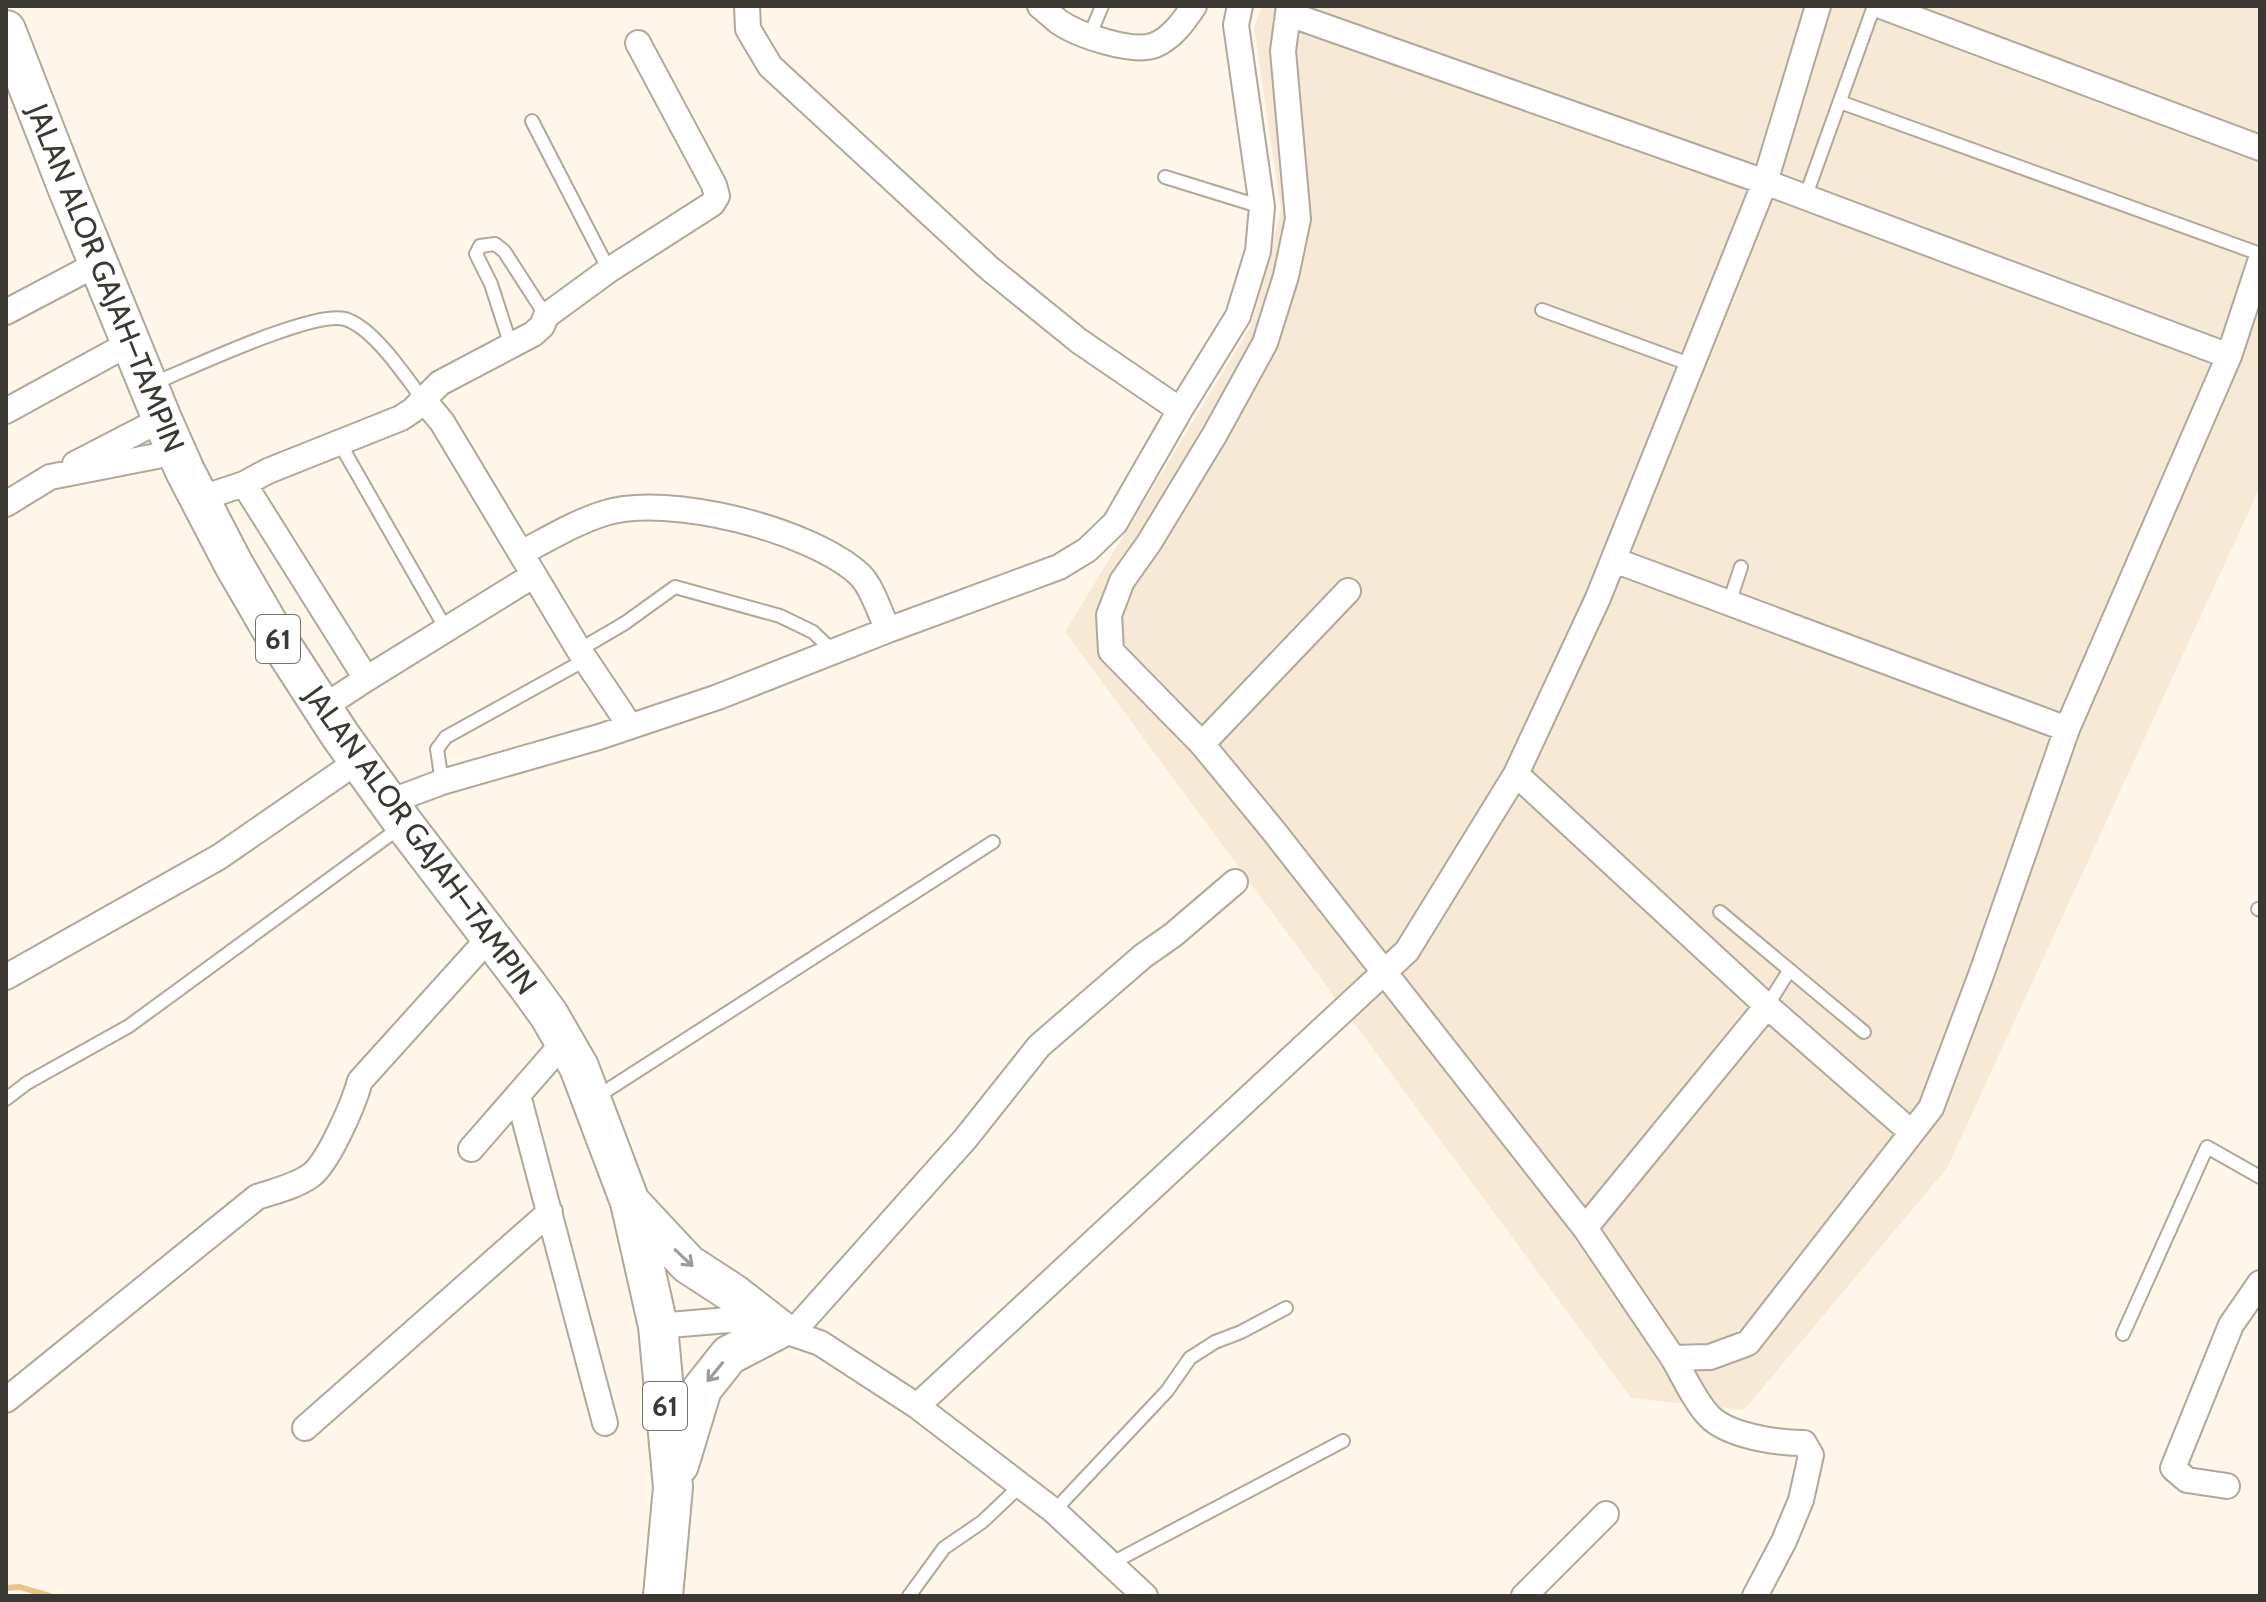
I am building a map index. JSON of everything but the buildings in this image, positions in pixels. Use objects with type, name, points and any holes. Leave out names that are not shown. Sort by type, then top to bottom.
[{"type":"main road","name":"JALAN ALOR GAJAH–TAMPIN","points":[[6,30],[97,264],[162,419],[199,499],[241,578],[358,761],[528,986],[565,1041],[592,1099],[630,1202],[658,1326],[673,1487],[663,1596]]},
{"type":"main road","points":[[630,1202],[688,1264],[786,1331]]},
{"type":"main road","points":[[673,1487],[702,1389],[729,1355],[786,1331]]},
{"type":"street","points":[[747,6],[748,29],[770,66],[989,268],[1079,341],[1180,410]]},
{"type":"street","points":[[1040,6],[1060,22],[1089,37],[1132,46],[1153,46],[1175,32],[1194,6]]},
{"type":"street","points":[[397,813],[442,782],[718,697],[1059,567],[1087,550],[1115,523],[1238,316],[1258,251],[1262,207],[1236,25],[1240,6]]},
{"type":"street","points":[[917,1406],[1407,951],[1516,774],[1614,560],[1765,182],[1818,6]]},
{"type":"street","points":[[1881,6],[2260,148]]},
{"type":"street","points":[[1755,1596],[1801,1500],[1811,1455],[1804,1443],[1761,1439],[1731,1429],[1709,1417],[1585,1228],[1272,829],[1202,744],[1111,651],[1109,615],[1122,581],[1207,448],[1265,343],[1286,276],[1298,219],[1283,51],[1289,10],[1765,182],[2229,356]]},
{"type":"street","points":[[199,499],[244,484],[268,471],[401,418],[440,383],[533,334],[542,326],[546,316],[609,270],[712,204],[717,196],[714,185],[638,43]]},
{"type":"street","points":[[1258,165],[1293,165]]},
{"type":"street","points":[[1673,1358],[1710,1357],[1748,1343],[1931,1108],[1987,960],[2067,729],[2229,356],[2260,262]]},
{"type":"street","points":[[6,312],[97,264]]},
{"type":"street","points":[[6,411],[130,343]]},
{"type":"street","points":[[422,398],[442,422],[582,655],[630,726]]},
{"type":"street","points":[[6,504],[50,477],[162,419]]},
{"type":"street","points":[[50,477],[162,419]]},
{"type":"street","points":[[244,484],[366,679]]},
{"type":"street","points":[[521,553],[605,513],[637,507],[683,509],[777,529],[832,554],[863,577],[888,630]]},
{"type":"street","points":[[1614,560],[2067,729]]},
{"type":"street","points":[[322,708],[534,575]]},
{"type":"street","points":[[1202,744],[1348,591]]},
{"type":"street","points":[[6,977],[219,857],[358,761]]},
{"type":"street","points":[[1516,774],[1767,1006],[1911,1132]]},
{"type":"street","points":[[786,1331],[966,1138],[1039,1046],[1235,882]]},
{"type":"street","points":[[6,1400],[257,1197],[297,1184],[313,1174],[326,1158],[360,1081],[490,937]]},
{"type":"street","points":[[1585,1228],[1767,1006]]},
{"type":"street","points":[[471,1149],[565,1041]]},
{"type":"street","points":[[518,1095],[605,1423]]},
{"type":"street","points":[[305,1428],[550,1212]]},
{"type":"street","points":[[2227,1486],[2187,1480],[2173,1468],[2231,1325],[2260,1283]]},
{"type":"street","points":[[658,1326],[728,1320],[786,1331],[820,1343],[917,1406],[1054,1511],[1145,1596]]},
{"type":"street","points":[[1524,1596],[1606,1514]]},
{"type":"lane","points":[[1089,37],[1102,6]]},
{"type":"lane","points":[[1805,198],[1874,6]]},
{"type":"lane","points":[[1840,102],[2260,254]]},
{"type":"lane","points":[[532,121],[609,270]]},
{"type":"lane","points":[[1165,177],[1262,207]]},
{"type":"lane","points":[[511,346],[491,284],[476,254],[480,246],[495,244],[504,251],[546,316]]},
{"type":"lane","points":[[1542,310],[1692,365]]},
{"type":"lane","points":[[162,419],[302,323],[343,319],[366,330],[422,398]]},
{"type":"lane","points":[[339,442],[446,629]]},
{"type":"lane","points":[[1729,603],[1741,567]]},
{"type":"lane","points":[[442,782],[437,749],[446,737],[582,655],[675,587],[780,616],[813,632],[834,652]]},
{"type":"lane","points":[[6,1099],[27,1083],[129,1026],[397,813]]},
{"type":"lane","points":[[592,1099],[993,842]]},
{"type":"lane","points":[[1720,912],[1864,1032]]},
{"type":"lane","points":[[1767,1006],[1789,971]]},
{"type":"lane","points":[[2123,1334],[2207,1147],[2260,1177]]},
{"type":"lane","points":[[1054,1511],[1167,1391],[1190,1358],[1215,1342],[1286,1308]]},
{"type":"lane","points":[[1112,1563],[1343,1441]]},
{"type":"lane","points":[[909,1596],[944,1548],[982,1522],[1020,1486]]},
{"type":"shaded area","points":[[1262,6],[2260,6],[2260,487],[1947,1168],[1744,1410],[1631,1398],[1065,632],[1251,326],[1281,210],[1254,27]]},
{"type":"waterway","points":[[6,1588],[20,1587],[50,1596]]}]
